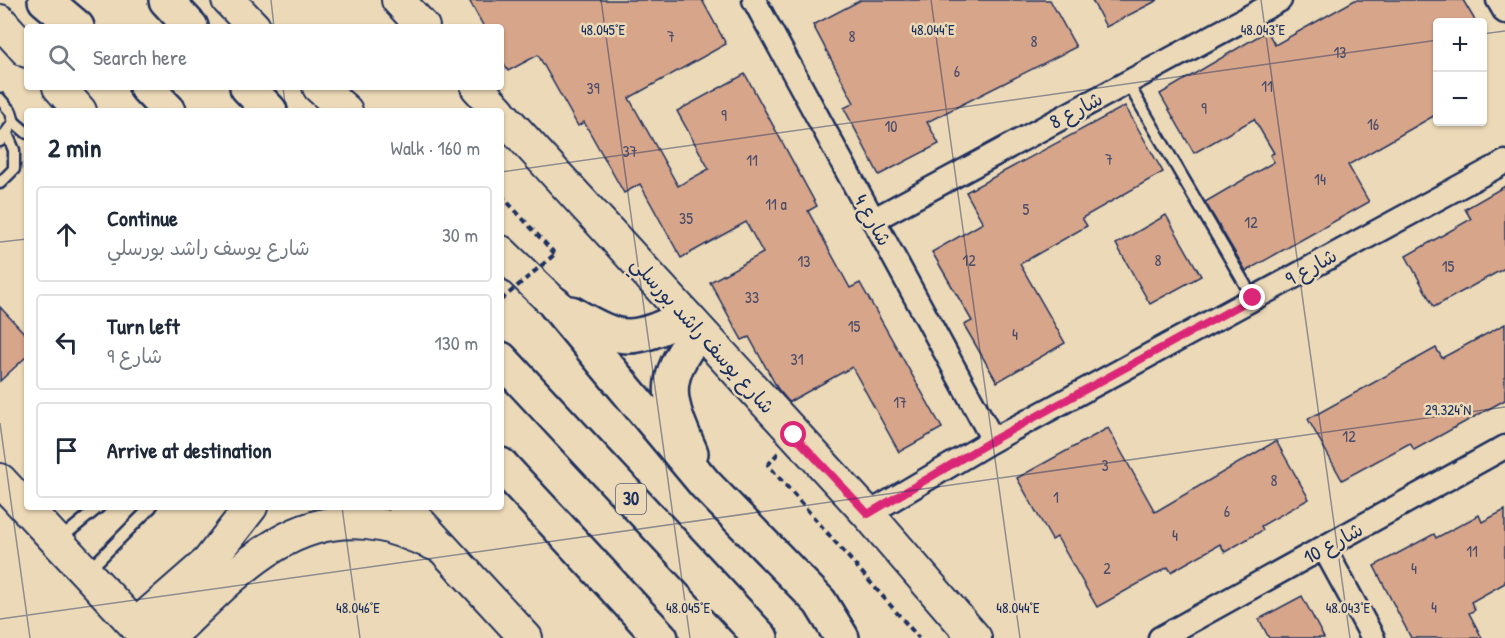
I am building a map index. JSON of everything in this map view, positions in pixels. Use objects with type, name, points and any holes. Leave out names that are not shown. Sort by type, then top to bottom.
[{"type":"highway","points":[[45,0],[73,24]]},
{"type":"highway","points":[[65,0],[87,24]]},
{"type":"highway","points":[[166,0],[188,24]]},
{"type":"highway","points":[[149,90],[166,108]]},
{"type":"highway","points":[[250,90],[267,108]]},
{"type":"highway","points":[[555,304],[602,331],[622,337],[643,336],[692,325]]},
{"type":"highway","points":[[555,304],[705,484],[820,602],[842,638]]},
{"type":"highway","points":[[692,325],[672,376],[671,399],[677,420],[705,484]]},
{"type":"highway","name":"30","points":[[504,363],[761,638]]},
{"type":"highway","points":[[504,468],[661,638]]},
{"type":"street","points":[[228,0],[251,24]]},
{"type":"street","points":[[398,0],[420,24]]},
{"type":"street","name":"شارع 4","points":[[754,0],[993,440]]},
{"type":"street","name":"شارع 8","points":[[873,220],[1280,0]]},
{"type":"street","points":[[1498,0],[1505,12]]},
{"type":"street","points":[[0,21],[24,48]]},
{"type":"street","points":[[62,90],[77,108]]},
{"type":"street","points":[[322,90],[343,108]]},
{"type":"street","name":"شارع يوسف راشد بورسلي","points":[[480,90],[496,108]]},
{"type":"street","name":"شارع يوسف راشد بورسلي","points":[[504,116],[692,325],[868,514],[975,638]]},
{"type":"street","name":"شارع 9","points":[[868,514],[993,440],[1505,162]]},
{"type":"street","points":[[504,255],[555,304]]},
{"type":"street","name":"شارع 10","points":[[1160,638],[1505,447]]},
{"type":"street","points":[[0,480],[24,506]]},
{"type":"street","points":[[28,510],[142,632],[208,562],[249,510]]},
{"type":"street","points":[[408,510],[526,638]]},
{"type":"street","points":[[168,638],[258,554],[284,538],[304,531],[346,524],[379,525],[440,546]]},
{"type":"street","points":[[1324,548],[1373,638]]},
{"type":"lane","points":[[1127,82],[1253,298]]},
{"type":"lane","points":[[0,99],[11,112],[14,122],[24,130]]},
{"type":"lane","points":[[0,183],[14,169],[14,150],[3,138],[14,122]]},
{"type":"lane","points":[[57,541],[95,510]]},
{"type":"lane","points":[[86,572],[148,510]]},
{"type":"path","points":[[504,198],[555,254],[504,297]]},
{"type":"path","points":[[794,435],[768,465],[919,638]]},
{"type":"building","points":[[469,0],[702,0],[726,44],[629,98],[678,186],[709,169],[677,111],[745,74],[817,206],[808,211],[850,288],[860,283],[942,428],[899,452],[852,367],[789,402],[778,389],[749,337],[742,340],[710,282],[763,253],[746,222],[681,258],[640,184],[624,193],[584,122],[578,126],[538,55],[508,71],[504,64],[504,24],[482,24]]},
{"type":"building","points":[[861,0],[1050,0],[1076,47],[927,122],[939,144],[879,175],[844,108],[854,103],[813,25]]},
{"type":"building","points":[[1092,0],[1158,0],[1106,27]]},
{"type":"building","points":[[1355,0],[1463,0],[1474,18],[1433,18],[1433,116],[1348,165],[1369,202],[1246,271],[1205,202],[1274,162],[1270,155],[1274,153],[1254,119],[1194,153],[1160,94],[1267,31],[1275,45]]},
{"type":"building","points":[[1125,106],[1163,172],[1082,218],[1087,226],[1020,264],[1065,343],[997,382],[964,325],[972,321],[932,252],[983,223],[966,192]]},
{"type":"building","points":[[1505,186],[1505,268],[1434,307],[1406,256],[1471,219],[1465,209]]},
{"type":"building","points":[[1166,215],[1201,276],[1150,304],[1116,244]]},
{"type":"building","points":[[0,307],[24,333],[24,359],[0,381]]},
{"type":"building","points":[[1505,324],[1505,400],[1414,450],[1410,443],[1342,480],[1308,419],[1436,348],[1442,358]]},
{"type":"building","points":[[1108,428],[1155,512],[1276,441],[1309,499],[1261,526],[1263,530],[1225,552],[1220,544],[1171,572],[1168,567],[1097,607],[1057,537],[1052,540],[1017,478]]},
{"type":"building","points":[[1505,510],[1505,583],[1471,602],[1475,610],[1469,613],[1482,638],[1411,638],[1374,566],[1434,534],[1436,538],[1479,515],[1482,522]]},
{"type":"building","points":[[1302,596],[1324,638],[1269,638],[1259,619]]},
{"type":"route","points":[[794,435],[868,514],[993,440],[1253,298]]}]
